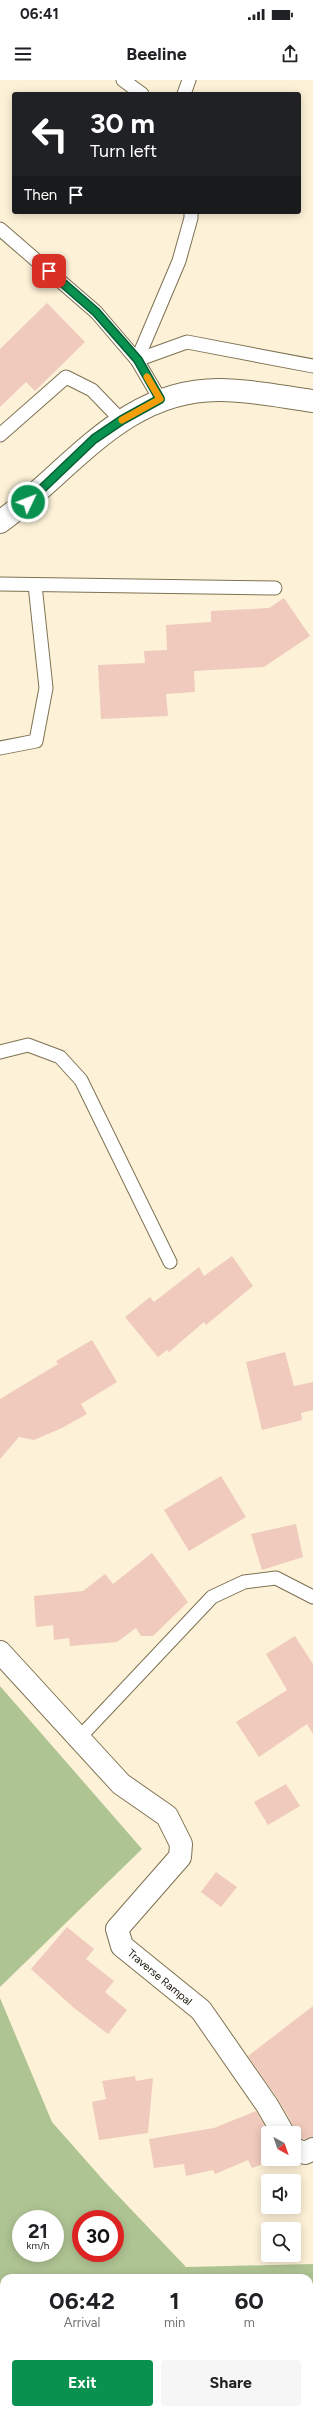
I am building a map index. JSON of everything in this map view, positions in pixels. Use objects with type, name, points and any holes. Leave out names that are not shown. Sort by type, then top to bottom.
[{"type":"street","points":[[0,522],[28,502],[94,439],[122,420],[160,399],[220,390],[313,401]]},
{"type":"street","name":"Traverse Rampal","points":[[0,1652],[80,1737],[121,1784],[167,1816],[181,1844],[180,1857],[118,1929],[122,1946],[201,2010],[267,2105],[279,2126]]},
{"type":"street","points":[[301,2152],[305,2153],[313,2149]]},
{"type":"lane","points":[[123,80],[139,92]]},
{"type":"lane","points":[[185,92],[190,80]]},
{"type":"lane","points":[[138,360],[179,261],[191,214]]},
{"type":"lane","points":[[0,229],[96,312],[138,360],[160,399]]},
{"type":"lane","points":[[138,360],[187,342],[313,366]]},
{"type":"lane","points":[[0,436],[66,377],[92,390],[122,420]]},
{"type":"lane","points":[[0,584],[275,588]]},
{"type":"lane","points":[[0,748],[36,741],[46,688],[35,584]]},
{"type":"lane","points":[[0,1052],[28,1045],[60,1057],[81,1080],[170,1262]]},
{"type":"lane","points":[[80,1737],[212,1598],[244,1582],[276,1578],[313,1597]]},
{"type":"green space","points":[[0,1686],[142,1849],[0,1987]]},
{"type":"green space","points":[[0,1998],[52,2122],[105,2182],[186,2267],[313,2264],[313,2274],[0,2274]]},
{"type":"building","points":[[47,303],[85,342],[35,391],[26,382],[0,407],[0,349]]},
{"type":"building","points":[[284,598],[310,636],[264,667],[194,671],[195,692],[166,694],[168,716],[101,719],[98,665],[145,663],[144,651],[167,650],[166,625],[211,622],[211,611],[269,608]]},
{"type":"building","points":[[232,1256],[253,1286],[206,1325],[204,1322],[169,1352],[167,1350],[158,1357],[125,1317],[150,1297],[154,1302],[199,1267],[204,1276]]},
{"type":"building","points":[[92,1340],[117,1382],[81,1404],[87,1414],[62,1428],[34,1440],[19,1437],[0,1459],[0,1399],[58,1364],[56,1361]]},
{"type":"building","points":[[285,1352],[294,1386],[313,1382],[313,1410],[301,1413],[302,1420],[262,1430],[246,1362]]},
{"type":"building","points":[[221,1476],[246,1517],[189,1551],[164,1510]]},
{"type":"building","points":[[296,1524],[303,1557],[262,1570],[251,1534]]},
{"type":"building","points":[[152,1553],[188,1602],[153,1636],[141,1636],[136,1628],[117,1642],[70,1646],[69,1638],[54,1640],[53,1625],[36,1627],[34,1596],[83,1591],[105,1574],[113,1584]]},
{"type":"building","points":[[295,1636],[313,1664],[313,1734],[307,1724],[259,1757],[236,1722],[287,1690],[266,1654]]},
{"type":"building","points":[[286,1784],[300,1806],[268,1825],[254,1802]]},
{"type":"building","points":[[216,1872],[237,1887],[221,1907],[201,1892]]},
{"type":"building","points":[[67,1927],[94,1949],[86,1959],[114,1981],[105,1992],[127,2010],[108,2034],[74,2008],[31,1969]]},
{"type":"building","points":[[313,2006],[313,2137],[301,2138],[301,2126],[293,2126],[278,2099],[248,2056]]},
{"type":"building","points":[[135,2076],[136,2081],[153,2078],[148,2133],[99,2140],[92,2102],[106,2099],[102,2081]]},
{"type":"building","points":[[256,2111],[265,2126],[261,2126],[261,2164],[252,2168],[248,2160],[215,2174],[213,2170],[186,2176],[184,2164],[154,2168],[149,2139],[214,2128]]},
{"type":"slow traffic","points":[[122,420],[160,399],[147,377]]},
{"type":"route","points":[[28,502],[94,439],[122,420],[160,399],[138,360],[96,312],[49,271]]}]
